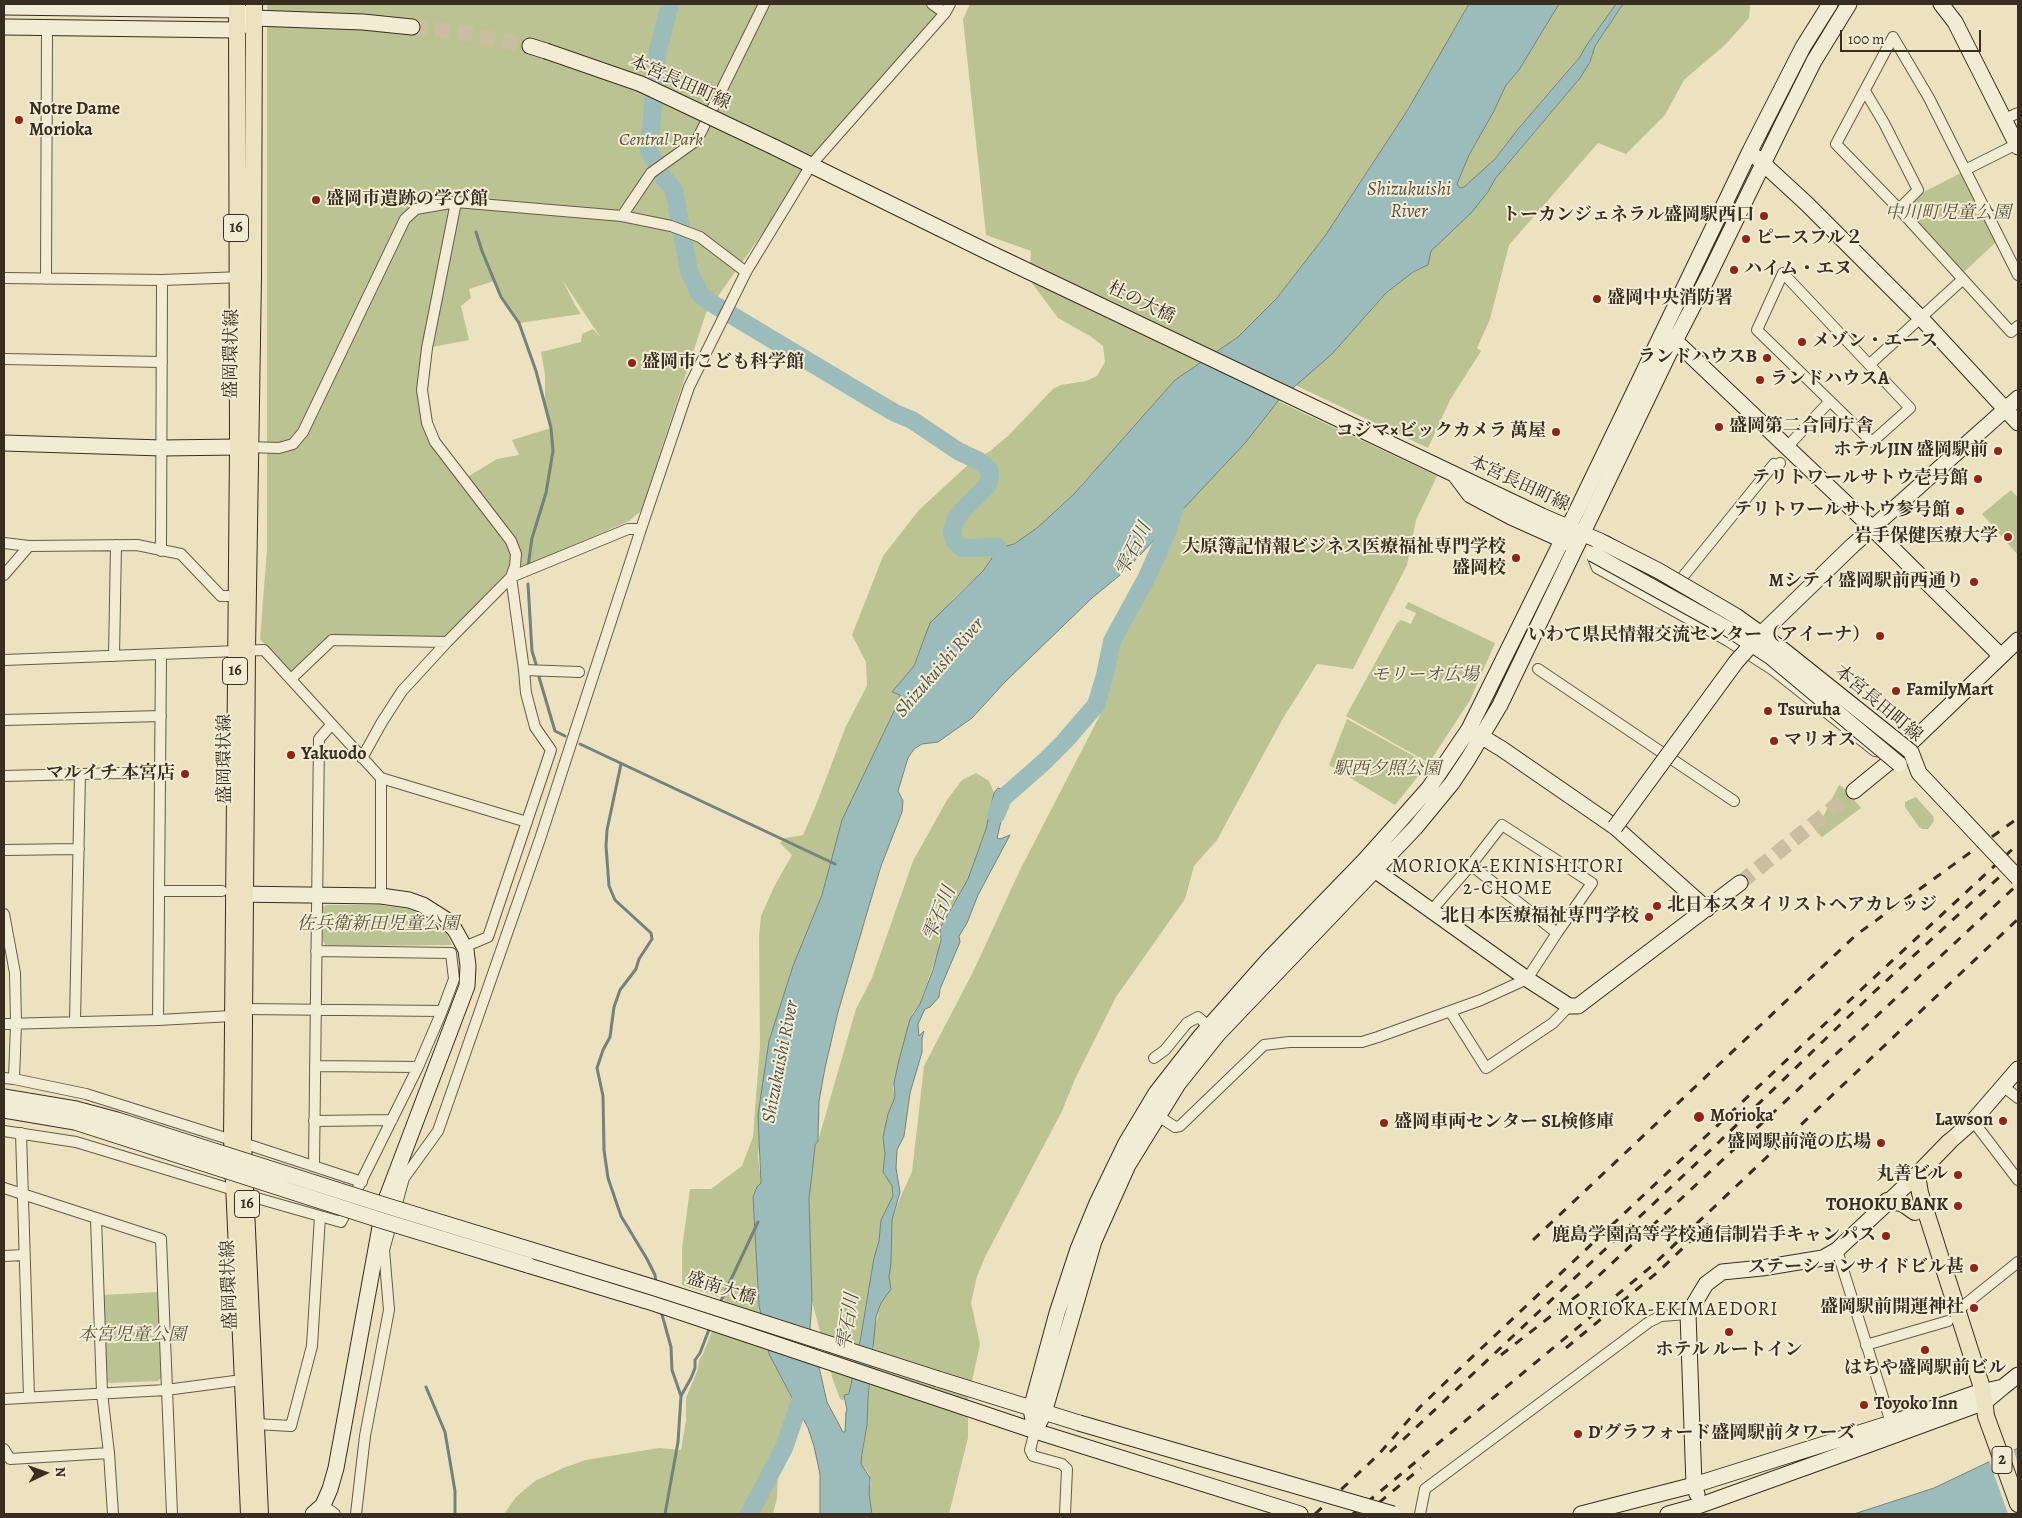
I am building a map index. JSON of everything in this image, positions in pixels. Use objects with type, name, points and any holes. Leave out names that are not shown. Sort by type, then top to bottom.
[{"type":"main road","name":"盛岡環状線","points":[[237,7],[236,277],[244,447],[241,650],[233,893],[238,1012],[242,1380],[248,1514]]},
{"type":"main road","name":"盛岡環状線","points":[[241,650],[236,596],[253,277],[254,11]]},
{"type":"main road","points":[[1915,1212],[1902,1203],[1907,1189],[1949,1142]]},
{"type":"main road","name":"2","points":[[1907,1189],[1953,1316]]},
{"type":"main road","name":"2","points":[[1907,1189],[2018,1504]]},
{"type":"main road","name":"盛岡環状線","points":[[240,1193],[256,1424],[260,1514]]},
{"type":"street","points":[[622,216],[642,185],[657,168],[697,140],[764,4]]},
{"type":"street","points":[[356,1514],[365,1436],[389,1310],[384,1250],[404,1178],[438,1130],[540,839],[689,387],[746,272],[811,165],[948,8],[932,4]]},
{"type":"street","points":[[1065,1514],[1067,1469],[1062,1464],[1032,1456],[1030,1450],[1057,1313],[1078,1249],[1097,1203],[1126,1143],[1156,1094],[1214,1030],[1370,866],[1429,788],[1500,705],[1580,540],[1750,151],[1803,47],[1830,4]]},
{"type":"street","points":[[1475,733],[1565,534],[1763,163],[1814,61],[1849,4]]},
{"type":"street","points":[[1941,4],[1955,22]]},
{"type":"street","points":[[1946,4],[2011,116],[2017,145],[1966,169]]},
{"type":"street","points":[[4,7],[237,7],[254,11],[412,27]]},
{"type":"street","points":[[4,27],[236,30],[254,11]]},
{"type":"street","points":[[46,280],[47,28]]},
{"type":"street","points":[[2018,275],[1966,169],[1929,98],[1894,37],[1836,144],[1899,209],[2011,332],[2018,326]]},
{"type":"street","name":"本宮長田町線","points":[[530,46],[640,84],[811,165]]},
{"type":"street","points":[[1865,91],[1884,123],[1918,190],[1899,209]]},
{"type":"street","points":[[1750,151],[1807,204],[1920,318],[2018,423]]},
{"type":"street","name":"杜の大橋","points":[[811,165],[988,252],[1454,474]]},
{"type":"street","points":[[4,443],[162,448],[279,448],[293,444],[303,432],[405,219],[416,209],[456,202],[622,216],[671,226],[700,237],[746,272]]},
{"type":"street","points":[[456,202],[427,348],[422,390],[427,423],[435,442],[511,541],[516,554],[515,566],[511,577],[526,693],[535,727],[551,750],[488,937],[464,946]]},
{"type":"street","points":[[1783,273],[1910,408],[1872,442],[1830,401],[1757,330],[1783,273]]},
{"type":"street","points":[[4,278],[162,280],[253,277]]},
{"type":"street","points":[[161,551],[162,280]]},
{"type":"street","points":[[1870,364],[1962,280]]},
{"type":"street","points":[[1670,336],[1871,527],[2001,656]]},
{"type":"street","points":[[4,359],[162,362]]},
{"type":"street","points":[[1615,827],[1736,662],[1756,639],[1871,527],[2018,398]]},
{"type":"street","points":[[1787,447],[1830,401]]},
{"type":"street","points":[[1677,584],[1774,464],[1778,466],[1780,463]]},
{"type":"street","name":"本宮長田町線","points":[[1454,474],[1470,495],[1511,517],[1565,534],[1596,548],[1659,571],[1736,616],[1756,639],[1911,752],[1908,763],[2018,878]]},
{"type":"street","points":[[362,758],[402,691],[511,577],[628,529],[641,529]]},
{"type":"street","points":[[1606,541],[1788,651],[1827,680],[1892,734],[1908,763],[1876,751],[1773,670],[1728,642],[1596,568],[1593,558],[1601,542],[1606,541]]},
{"type":"street","points":[[4,543],[28,546],[136,545],[181,554],[221,596],[236,596]]},
{"type":"street","points":[[114,656],[116,545]]},
{"type":"street","points":[[4,575],[28,546]]},
{"type":"street","points":[[291,679],[332,640],[447,642]]},
{"type":"street","points":[[1854,791],[1908,763],[2001,656],[2018,640]]},
{"type":"street","points":[[4,660],[264,650],[381,778],[527,822]]},
{"type":"street","points":[[158,1020],[161,655]]},
{"type":"street","points":[[1538,669],[1734,801]]},
{"type":"street","points":[[524,670],[579,672]]},
{"type":"street","points":[[4,720],[161,716]]},
{"type":"street","points":[[314,1166],[319,739],[331,725]]},
{"type":"street","points":[[1475,733],[1502,748],[1615,827],[1707,909]]},
{"type":"street","points":[[4,776],[160,772]]},
{"type":"street","points":[[75,1022],[80,774]]},
{"type":"street","points":[[381,778],[381,896]]},
{"type":"street","points":[[1158,1115],[1174,1127],[1180,1126],[1264,1045],[1289,1042],[1362,1042],[1378,1038],[1450,1011],[1527,980],[1592,883],[1502,825],[1471,865],[1431,911]]},
{"type":"street","points":[[4,850],[79,849]]},
{"type":"street","points":[[1471,865],[1557,933]]},
{"type":"street","points":[[1370,866],[1527,980],[1569,1006],[1578,1006],[1740,883]]},
{"type":"street","points":[[4,1131],[76,1142],[341,1222],[418,1067],[467,986],[468,966],[464,946],[455,930],[445,919],[434,911],[409,900],[381,896],[160,891]]},
{"type":"street","points":[[4,914],[15,973],[16,1024],[9,1078],[86,1094],[362,1182]]},
{"type":"street","points":[[316,951],[451,953],[454,979],[447,1017],[380,1220],[336,1468],[324,1511]]},
{"type":"street","points":[[1450,1011],[1486,1068],[1552,1023],[1569,1006]]},
{"type":"street","points":[[4,1024],[158,1020],[238,1012],[316,1010],[447,1017]]},
{"type":"street","points":[[1154,1058],[1165,1050],[1187,1023],[1198,1017],[1214,1030]]},
{"type":"street","points":[[1038,1411],[1094,1241],[1128,1164],[1214,1030]]},
{"type":"street","points":[[315,1066],[418,1067]]},
{"type":"street","points":[[1949,1142],[1973,1121],[2018,1069]]},
{"type":"street","points":[[2004,1087],[2018,1098]]},
{"type":"street","name":"盛南大橋","points":[[4,1097],[76,1109],[117,1120],[384,1205],[652,1287],[995,1398],[1393,1514]]},
{"type":"street","name":"盛南大橋","points":[[4,1110],[75,1122],[380,1220],[647,1301],[991,1417],[1300,1514]]},
{"type":"street","points":[[314,1121],[392,1120]]},
{"type":"street","points":[[1973,1121],[2018,1180]]},
{"type":"street","points":[[21,1133],[29,1397]]},
{"type":"street","points":[[4,1188],[161,1239],[172,1514]]},
{"type":"street","points":[[1703,1510],[1694,1485],[1688,1314],[1706,1284],[1722,1272],[1762,1268],[1823,1258],[1837,1250],[1907,1189]]},
{"type":"street","points":[[256,1424],[291,1426],[312,1346],[320,1216]]},
{"type":"street","points":[[96,1218],[102,1393],[109,1453],[113,1514]]},
{"type":"street","points":[[1837,1250],[1891,1423]]},
{"type":"street","points":[[4,1256],[24,1255]]},
{"type":"street","points":[[1866,1345],[1953,1316],[2018,1262]]},
{"type":"street","points":[[1420,1514],[1425,1488],[1649,1322],[1662,1316],[1688,1314]]},
{"type":"street","points":[[1668,1514],[1703,1510],[1981,1402],[2018,1375]]},
{"type":"street","points":[[4,1398],[166,1390],[242,1380]]},
{"type":"street","points":[[1586,1513],[1694,1485],[1891,1423],[1981,1402]]},
{"type":"street","points":[[4,1449],[10,1459],[109,1453]]},
{"type":"green space","name":"Central Park","points":[[267,4],[950,4],[811,165],[706,313],[641,511],[629,521],[522,568],[516,555],[510,569],[446,636],[330,635],[293,671],[288,671],[260,639],[267,549]],"holes":[[[494,281],[501,297],[519,323],[581,314],[563,281],[601,338],[593,329],[582,334],[581,342],[541,352],[545,375],[545,405],[551,428],[512,440],[519,455],[497,459],[464,479],[427,423],[422,390],[427,348],[469,340],[461,306],[471,298],[469,289]]]},
{"type":"green space","points":[[970,4],[1469,4],[1407,111],[1325,236],[1276,299],[1238,337],[1175,380],[1074,494],[1037,528],[994,555],[983,571],[953,599],[923,641],[914,666],[892,692],[900,695],[898,703],[842,820],[822,895],[793,966],[769,1041],[758,1157],[761,1183],[753,1197],[759,1305],[769,1354],[799,1411],[787,1448],[778,1467],[777,1498],[773,1514],[504,1514],[516,1497],[535,1481],[563,1468],[586,1460],[659,1448],[681,1450],[686,1420],[686,1398],[698,1369],[699,1360],[725,1299],[682,1285],[682,1249],[690,1189],[711,1189],[742,1166],[753,1137],[760,1045],[759,936],[761,916],[775,885],[792,855],[780,843],[785,838],[803,835],[846,726],[867,686],[866,662],[852,635],[883,556],[919,510],[970,463],[990,451],[1009,435],[1053,389],[1061,385],[1086,381],[1097,376],[1105,362],[1103,346],[1090,336],[1058,318],[1029,279],[1031,251],[986,235],[963,19]]},
{"type":"green space","points":[[1559,4],[1616,4],[1580,57],[1518,129],[1495,159],[1464,188],[1460,187],[1457,184],[1469,155],[1494,111],[1506,85],[1519,70]]},
{"type":"green space","points":[[1623,4],[1750,4],[1749,18],[1726,44],[1684,80],[1665,115],[1626,154],[1598,143],[1509,245],[1490,319],[1477,348],[1481,351],[1450,400],[1428,448],[1295,385],[1386,293],[1413,272],[1425,267],[1431,251],[1488,192],[1495,179],[1580,78],[1590,62],[1595,46]]},
{"type":"green space","name":"中川町児童公園","points":[[1961,173],[1996,242],[1963,273],[1907,212],[1907,208],[1924,192]]},
{"type":"green space","points":[[1278,401],[1437,476],[1416,520],[1407,565],[1353,669],[1317,664],[1282,720],[1217,840],[1194,866],[1185,899],[1116,997],[1075,1079],[1062,1111],[985,1257],[977,1276],[971,1303],[980,1344],[968,1399],[968,1438],[949,1514],[872,1514],[869,1494],[871,1482],[869,1474],[861,1464],[867,1425],[868,1398],[874,1353],[874,1331],[881,1303],[891,1289],[889,1277],[892,1220],[912,1172],[924,1066],[973,972],[1019,872],[1101,713],[1121,637],[1139,604],[1174,518],[1246,442]]},
{"type":"green space","name":"岩手保健医療大学","points":[[2011,490],[2018,498],[2018,555],[1982,514]]},
{"type":"green space","name":"モリーオ広場","points":[[1408,602],[1495,643],[1470,700],[1429,763],[1346,716],[1397,623],[1401,620],[1411,624],[1416,613],[1405,608]]},
{"type":"green space","name":"駅西夕照公園","points":[[1347,719],[1428,764],[1395,805],[1329,765]]},
{"type":"green space","points":[[976,773],[989,781],[994,793],[986,829],[968,879],[940,928],[939,949],[920,1004],[912,1014],[893,1089],[895,1097],[888,1114],[883,1137],[885,1154],[883,1172],[892,1186],[893,1196],[881,1220],[879,1241],[849,1395],[844,1395],[844,1400],[840,1399],[833,1380],[812,1301],[809,1199],[815,1145],[818,1141],[856,1009],[872,978],[913,861],[947,800],[962,780]]},
{"type":"green space","points":[[1839,785],[1843,787],[1861,808],[1822,837],[1816,831]]},
{"type":"green space","points":[[1916,797],[1933,816],[1934,821],[1928,829],[1919,827],[1905,807],[1905,802]]},
{"type":"green space","name":"佐兵衛新田児童公園","points":[[327,905],[379,905],[408,909],[428,917],[446,932],[452,945],[326,946],[323,941],[322,907]]},
{"type":"green space","name":"本宮児童公園","points":[[158,1292],[162,1377],[158,1381],[109,1383],[106,1380],[103,1295]]},
{"type":"water","name":"Shizukuishi River","points":[[1469,4],[1559,4],[1519,70],[1506,85],[1494,111],[1469,155],[1457,184],[1460,188],[1464,187],[1495,159],[1518,129],[1580,57],[1616,4],[1623,4],[1595,46],[1590,62],[1580,78],[1495,179],[1488,192],[1471,213],[1431,251],[1428,265],[1413,272],[1386,293],[1332,354],[1278,401],[1246,442],[1125,571],[1092,598],[1005,682],[972,718],[938,742],[922,744],[914,749],[908,758],[898,791],[903,801],[902,812],[881,866],[838,1012],[825,1068],[819,1101],[818,1141],[815,1145],[809,1199],[812,1301],[810,1328],[827,1402],[843,1432],[845,1432],[847,1410],[844,1395],[849,1394],[874,1258],[879,1241],[881,1220],[893,1196],[892,1186],[883,1172],[885,1154],[883,1137],[888,1114],[895,1097],[894,1083],[899,1060],[910,1019],[920,1004],[933,970],[941,940],[940,928],[968,879],[986,829],[994,793],[998,788],[1002,789],[1009,799],[1003,813],[997,838],[1000,839],[1010,835],[978,895],[967,923],[959,936],[960,942],[940,989],[939,997],[930,1007],[925,1009],[918,1024],[919,1036],[924,1031],[922,1052],[910,1093],[904,1136],[897,1150],[896,1168],[900,1192],[892,1220],[889,1277],[891,1289],[881,1303],[876,1317],[867,1425],[861,1464],[870,1478],[869,1494],[872,1514],[820,1514],[820,1474],[814,1446],[808,1428],[769,1354],[759,1305],[753,1197],[761,1183],[758,1115],[769,1041],[793,966],[822,895],[842,820],[898,703],[900,695],[892,692],[914,666],[930,623],[983,571],[994,555],[1002,547],[1014,544],[1037,528],[1074,494],[1175,380],[1238,337],[1276,299],[1325,236],[1407,111]]},
{"type":"water","points":[[2018,1448],[2018,1510],[2010,1514],[1854,1514],[1934,1488]]},
{"type":"pier","points":[[2013,1448],[2018,1464],[2018,1513],[2008,1514],[1989,1460]]},
{"type":"waterway","points":[[670,4],[658,50],[649,151],[664,178],[674,190],[689,271],[700,294],[708,301],[868,397],[895,413],[912,420],[989,469],[988,485],[962,511],[955,521],[952,532],[954,541],[962,548],[997,547],[1009,570]]},
{"type":"waterway","points":[[476,232],[501,297],[519,323],[536,371],[551,428],[553,451],[546,493],[532,538],[528,567]]},
{"type":"waterway","name":"雫石川","points":[[996,815],[1003,798],[1044,762],[1096,705],[1112,641],[1147,577],[1167,532],[1177,500]]},
{"type":"waterway","points":[[528,584],[532,651],[536,664]]},
{"type":"waterway","points":[[539,677],[555,731],[565,736]]},
{"type":"waterway","points":[[580,744],[835,864]]},
{"type":"waterway","points":[[621,764],[607,830],[606,846],[609,886],[615,900],[651,933],[652,939],[639,959],[636,969],[620,990],[614,1007],[610,1037],[597,1068],[603,1096],[604,1150],[608,1178],[621,1216],[647,1259],[655,1275],[656,1283]]},
{"type":"waterway","points":[[719,1305],[758,1222]]},
{"type":"waterway","points":[[661,1311],[671,1347],[672,1370],[681,1396],[678,1442],[665,1514]]},
{"type":"waterway","points":[[681,1396],[691,1378],[695,1368],[695,1360],[700,1353],[710,1327]]},
{"type":"waterway","points":[[426,1387],[445,1432],[455,1491],[455,1514]]},
{"type":"waterway","name":"雫石川","points":[[749,1514],[784,1448],[805,1387]]},
{"type":"tunnel","points":[[412,27],[459,32],[530,46]]},
{"type":"tunnel","points":[[1740,883],[1854,791]]},
{"type":"railway","points":[[1533,1240],[1856,935],[2018,818]]},
{"type":"railway","points":[[1315,1514],[1378,1455],[1420,1407],[1451,1377],[2018,844]]},
{"type":"railway","points":[[1390,1452],[1720,1141],[1873,993],[2018,860]]},
{"type":"railway","points":[[1501,1355],[1578,1295],[2018,884]]},
{"type":"railway","points":[[1353,1514],[1653,1265],[2018,919]]},
{"type":"railway","points":[[1566,1348],[1659,1271],[1710,1222]]},
{"type":"railway","points":[[1365,1514],[1421,1468]]},
{"type":"place","name":"Notre Dame Morioka","points":[[19,120]]},
{"type":"place","name":"盛岡市遺跡の学び館","points":[[316,200]]},
{"type":"place","name":"トーカンジェネラル盛岡駅西口","points":[[1764,216]]},
{"type":"place","name":"ピースフル２","points":[[1746,239]]},
{"type":"place","name":"ハイム・エヌ","points":[[1734,270]]},
{"type":"place","name":"盛岡中央消防署","points":[[1597,299]]},
{"type":"place","name":"メゾン・エース","points":[[1802,342]]},
{"type":"place","name":"ランドハウスB","points":[[1767,358]]},
{"type":"place","name":"盛岡市こども科学館","points":[[632,363]]},
{"type":"place","name":"ランドハウスA","points":[[1760,380]]},
{"type":"place","name":"盛岡第二合同庁舎","points":[[1719,427]]},
{"type":"place","name":"コジマ×ビックカメラ 萬屋","points":[[1556,432]]},
{"type":"place","name":"ホテルJIN 盛岡駅前","points":[[1998,451]]},
{"type":"place","name":"テリトワールサトウ壱号館","points":[[1978,479]]},
{"type":"place","name":"テリトワールサトウ参号館","points":[[1960,511]]},
{"type":"place","name":"岩手保健医療大学","points":[[2008,537]]},
{"type":"place","name":"大原簿記情報ビジネス医療福祉専門学校 盛岡校","points":[[1516,558]]},
{"type":"place","name":"Mシティ盛岡駅前西通り","points":[[1974,582]]},
{"type":"place","name":"いわて県民情報交流センター（アイーナ）","points":[[1880,636]]},
{"type":"place","name":"FamilyMart","points":[[1896,691]]},
{"type":"place","name":"Tsuruha","points":[[1768,711]]},
{"type":"place","name":"マリオス","points":[[1774,741]]},
{"type":"place","name":"Yakuodo","points":[[291,755]]},
{"type":"place","name":"マルイチ 本宮店","points":[[185,774]]},
{"type":"place","name":"北日本スタイリストヘアカレッジ","points":[[1657,906]]},
{"type":"place","name":"北日本医療福祉専門学校","points":[[1649,917]]},
{"type":"place","name":"Morioka","points":[[1699,1117]]},
{"type":"place","name":"Lawson","points":[[2003,1121]]},
{"type":"place","name":"盛岡車両センター SL検修庫","points":[[1384,1123]]},
{"type":"place","name":"盛岡駅前滝の広場","points":[[1881,1143]]},
{"type":"place","name":"丸善ビル","points":[[1958,1175]]},
{"type":"place","name":"TOHOKU BANK","points":[[1958,1206]]},
{"type":"place","name":"鹿島学園高等学校通信制岩手キャンパス","points":[[1886,1236]]},
{"type":"place","name":"ステーションサイドビル甚","points":[[1974,1268]]},
{"type":"place","name":"盛岡駅前開運神社","points":[[1974,1308]]},
{"type":"place","name":"ホテル ルートイン","points":[[1729,1332]]},
{"type":"place","name":"はちや盛岡駅前ビル","points":[[1925,1350]]},
{"type":"place","name":"Toyoko Inn","points":[[1864,1405]]},
{"type":"place","name":"D'グラフォード盛岡駅前タワーズ","points":[[1578,1434]]},
{"type":"district","name":"MORIOKA-EKINISHITORI 2-CHOME","points":[[1508,878]]},
{"type":"district","name":"MORIOKA-EKIMAEDORI","points":[[1668,1310]]}]
